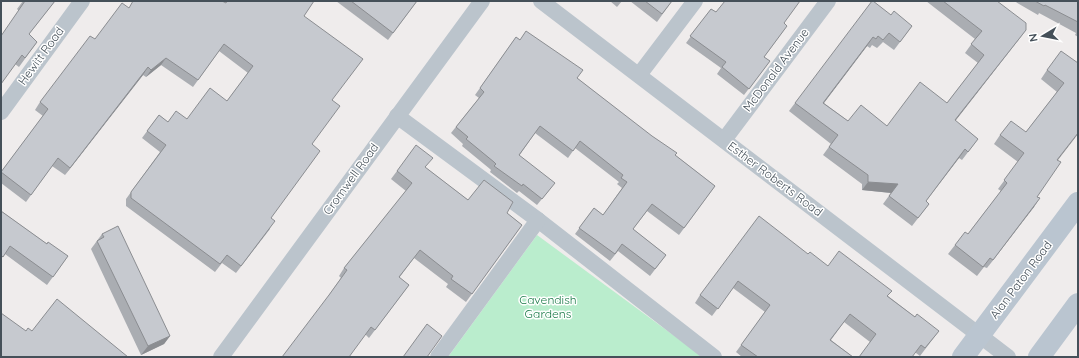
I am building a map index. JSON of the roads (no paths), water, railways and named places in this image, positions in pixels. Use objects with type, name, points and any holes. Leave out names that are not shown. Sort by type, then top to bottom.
[{"type":"street","name":"Hewitt Road","points":[[1,112],[82,1]]},
{"type":"street","name":"Cromwell Road","points":[[220,357],[482,1]]},
{"type":"street","name":"Esther Roberts Road","points":[[541,1],[1008,357]]},
{"type":"street","points":[[639,75],[695,1]]},
{"type":"street","name":"McDonald Avenue","points":[[724,140],[828,1]]},
{"type":"street","points":[[397,116],[538,220],[714,357]]},
{"type":"street","name":"Alan Paton Road","points":[[963,357],[1078,203]]},
{"type":"street","points":[[438,357],[538,220]]},
{"type":"street","points":[[1039,357],[1078,304]]},
{"type":"park label","name":"Cavendish Gardens","points":[[548,307]]}]
